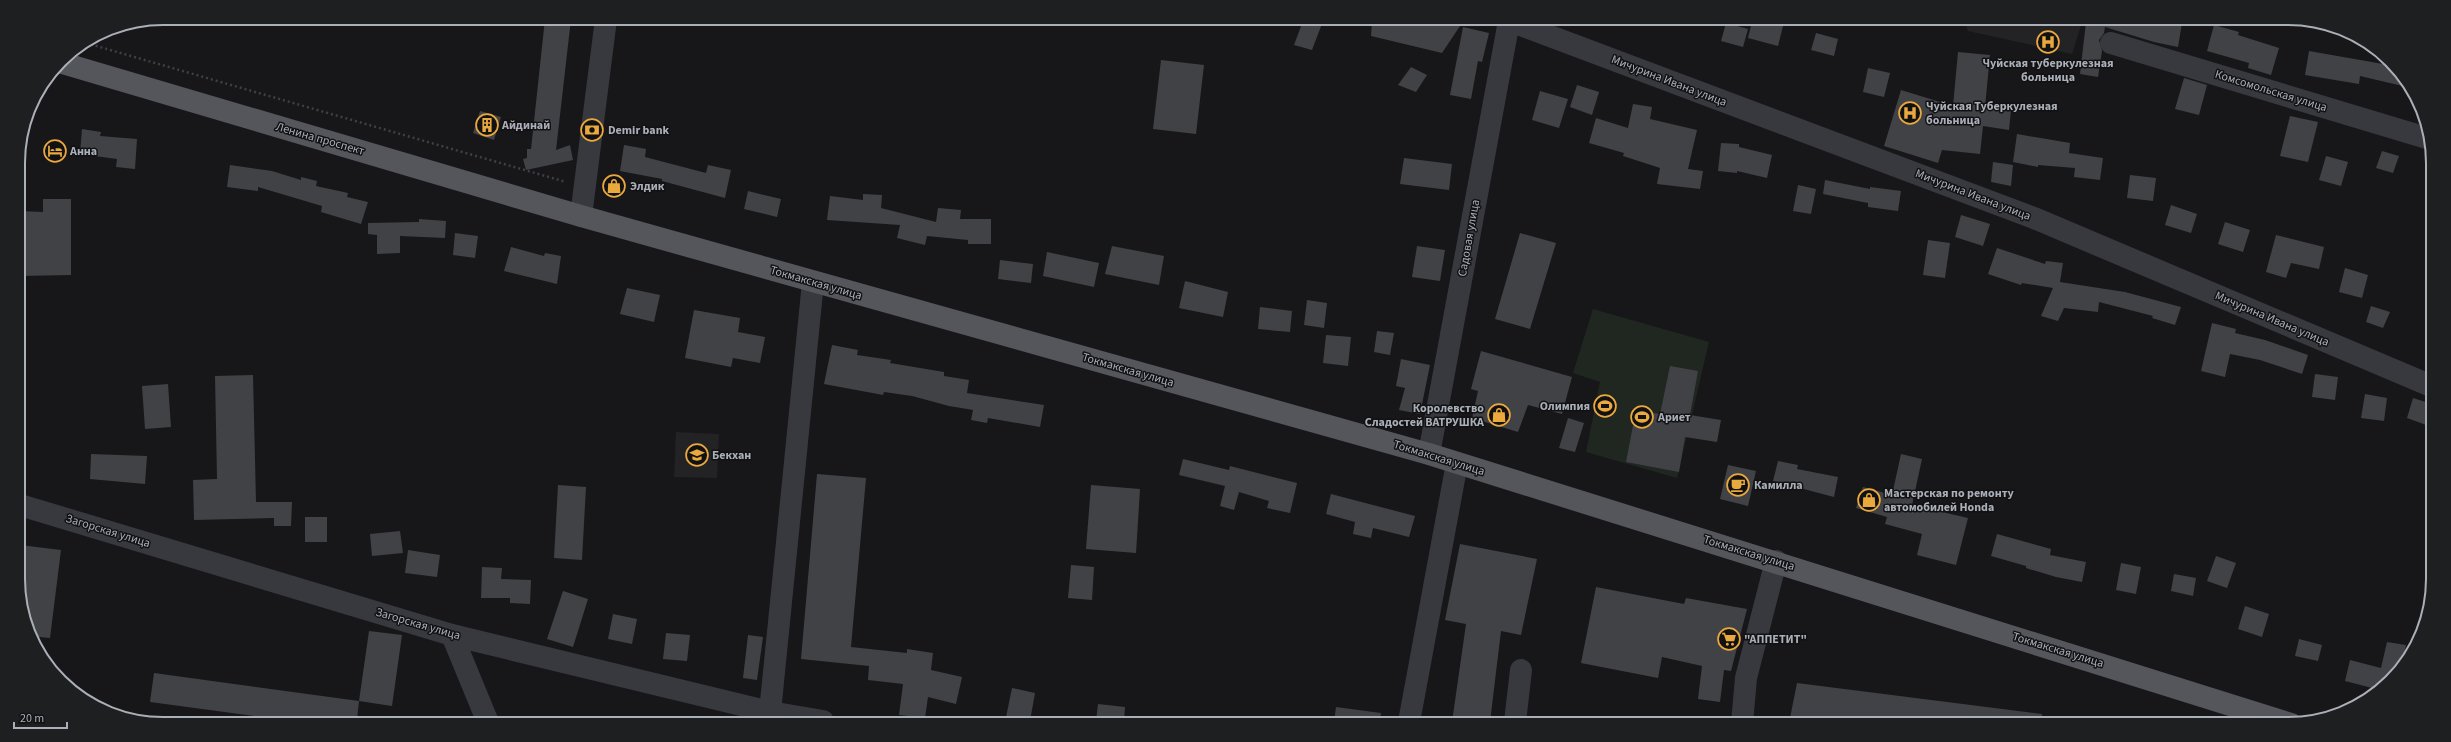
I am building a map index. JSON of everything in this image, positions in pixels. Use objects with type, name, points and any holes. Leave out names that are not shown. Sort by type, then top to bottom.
[{"type":"main road","name":"Ленина проспект","points":[[67,64],[581,216]]},
{"type":"main road","name":"Токмакская улица","points":[[581,216],[1429,454],[1776,561],[2269,717]]},
{"type":"street","points":[[581,216],[605,25]]},
{"type":"street","name":"Садовая улица","points":[[1429,454],[1508,25]]},
{"type":"street","name":"Мичурина Ивана улица","points":[[1520,25],[2034,218],[2426,384]]},
{"type":"street","name":"Комсомольская улица","points":[[2111,43],[2423,137]]},
{"type":"street","points":[[770,712],[813,282]]},
{"type":"street","points":[[1410,717],[1457,463]]},
{"type":"street","name":"Загорская улица","points":[[25,507],[452,635],[770,712],[799,717]]},
{"type":"street","points":[[1742,717],[1746,678],[1776,561]]},
{"type":"street","points":[[452,635],[486,717]]},
{"type":"street","points":[[1516,717],[1521,670]]},
{"type":"path","points":[[92,45],[584,187]]},
{"type":"shaded area","name":"Чуйская туберкулезная больница","points":[[1966,25],[2081,25],[2072,54],[1968,31]]},
{"type":"shaded area","name":"Ариет","points":[[1593,309],[1709,342],[1677,478],[1586,452],[1600,382],[1573,373]]},
{"type":"shaded area","name":"Бекхан","points":[[676,432],[719,434],[717,478],[674,477]]},
{"type":"building","points":[[544,25],[570,25],[556,150],[570,145],[573,160],[526,170],[523,159],[527,158],[527,149],[531,149]]},
{"type":"building","points":[[1302,25],[1321,25],[1312,50],[1294,45]]},
{"type":"building","points":[[1372,25],[1460,26],[1442,53],[1371,36]]},
{"type":"building","points":[[1725,25],[1733,25],[1748,29],[1743,47],[1721,41]]},
{"type":"building","points":[[1751,25],[1783,25],[1778,46],[1748,38]]},
{"type":"building","points":[[2086,25],[2182,25],[2178,47],[2154,42],[2105,27],[2104,33],[2099,40],[2102,51],[2098,77],[2080,74]]},
{"type":"building","points":[[2214,25],[2239,32],[2238,35],[2279,48],[2271,75],[2248,68],[2249,63],[2207,51]]},
{"type":"building","points":[[1463,27],[1489,33],[1482,62],[1478,61],[1471,99],[1450,95]]},
{"type":"building","points":[[1816,33],[1838,39],[1834,56],[1811,50]]},
{"type":"building","points":[[2309,51],[2383,63],[2402,86],[2360,76],[2359,84],[2305,75]]},
{"type":"building","points":[[1958,52],[1990,55],[1985,107],[2011,110],[2009,130],[1983,126],[1980,154],[1942,150],[1938,163],[1884,146],[1901,90],[1953,106]]},
{"type":"building","points":[[1161,60],[1204,65],[1196,134],[1153,129]]},
{"type":"building","points":[[1411,67],[1427,75],[1416,92],[1398,85]]},
{"type":"building","points":[[1868,68],[1890,73],[1884,97],[1863,92]]},
{"type":"building","points":[[2184,78],[2207,85],[2199,115],[2175,109]]},
{"type":"building","points":[[1577,85],[1599,92],[1592,115],[1570,107]]},
{"type":"building","points":[[1540,91],[1568,99],[1559,128],[1532,120]]},
{"type":"building","points":[[1633,104],[1652,107],[1650,119],[1697,130],[1688,169],[1703,171],[1700,189],[1657,184],[1660,168],[1623,156],[1624,153],[1589,143],[1596,118],[1628,128]]},
{"type":"building","name":"Айдинай","points":[[480,111],[501,117],[494,140],[473,133]]},
{"type":"building","points":[[2290,116],[2318,122],[2308,162],[2280,156]]},
{"type":"building","points":[[82,129],[101,132],[100,136],[137,139],[135,169],[116,167],[117,159],[80,154]]},
{"type":"building","points":[[2017,134],[2070,143],[2069,153],[2103,158],[2100,180],[2074,177],[2075,168],[2038,165],[2038,167],[2013,162]]},
{"type":"building","points":[[1721,143],[1739,144],[1739,147],[1772,155],[1767,178],[1737,171],[1737,173],[1718,171]]},
{"type":"building","points":[[624,145],[646,149],[645,157],[706,173],[708,165],[731,170],[725,198],[662,181],[662,179],[620,171]]},
{"type":"building","points":[[2382,151],[2399,156],[2393,173],[2376,168]]},
{"type":"building","points":[[2326,156],[2348,162],[2341,186],[2319,180]]},
{"type":"building","points":[[1404,158],[1452,164],[1449,190],[1400,184]]},
{"type":"building","points":[[1993,162],[2013,165],[2011,186],[1991,182]]},
{"type":"building","points":[[230,165],[272,171],[301,180],[301,177],[317,181],[316,186],[348,193],[347,197],[368,202],[361,224],[321,212],[322,206],[258,187],[258,191],[227,187]]},
{"type":"building","points":[[2130,175],[2156,178],[2153,201],[2127,198]]},
{"type":"building","points":[[1825,180],[1870,189],[1870,187],[1901,191],[1898,211],[1868,207],[1868,203],[1823,194]]},
{"type":"building","points":[[1798,185],[1816,189],[1811,214],[1793,211]]},
{"type":"building","points":[[748,191],[781,199],[777,217],[744,209]]},
{"type":"building","points":[[863,194],[882,195],[881,208],[936,222],[938,208],[961,210],[960,219],[991,219],[991,244],[968,244],[968,240],[927,236],[925,245],[897,238],[900,225],[827,220],[830,196],[863,200]]},
{"type":"building","points":[[43,199],[71,199],[71,275],[25,276],[25,211],[43,212]]},
{"type":"building","points":[[2171,205],[2197,214],[2191,233],[2165,225]]},
{"type":"building","points":[[1961,215],[1990,224],[1983,246],[1955,237]]},
{"type":"building","points":[[419,219],[446,221],[445,238],[400,236],[400,253],[377,254],[377,235],[368,234],[368,223],[419,222]]},
{"type":"building","points":[[2225,222],[2250,230],[2243,252],[2218,244]]},
{"type":"building","points":[[455,233],[478,236],[475,258],[453,255]]},
{"type":"building","points":[[1520,233],[1556,243],[1530,329],[1495,319]]},
{"type":"building","points":[[2276,235],[2324,247],[2319,269],[2291,263],[2286,278],[2266,272]]},
{"type":"building","points":[[1928,240],[1950,243],[1945,278],[1923,275]]},
{"type":"building","points":[[1112,246],[1164,256],[1159,285],[1105,274]]},
{"type":"building","points":[[1417,246],[1445,250],[1440,281],[1412,277]]},
{"type":"building","points":[[511,247],[544,256],[545,253],[561,256],[557,284],[504,271]]},
{"type":"building","points":[[1997,248],[2045,264],[2046,261],[2063,263],[2060,282],[2125,292],[2181,307],[2175,325],[2152,318],[2153,316],[2099,302],[2098,312],[2064,308],[2058,321],[2041,316],[2053,288],[2022,283],[2021,285],[1988,274]]},
{"type":"building","points":[[1047,252],[1099,263],[1094,287],[1043,276]]},
{"type":"building","points":[[1000,260],[1033,264],[1031,283],[998,279]]},
{"type":"building","points":[[2345,268],[2368,275],[2362,298],[2339,292]]},
{"type":"building","points":[[1185,281],[1228,292],[1223,317],[1179,308]]},
{"type":"building","points":[[627,288],[660,295],[654,322],[620,314]]},
{"type":"building","points":[[1307,300],[1327,303],[1324,328],[1304,325]]},
{"type":"building","points":[[2371,306],[2390,312],[2383,328],[2366,322]]},
{"type":"building","points":[[1260,307],[1292,311],[1290,332],[1258,329]]},
{"type":"building","points":[[694,310],[740,318],[738,332],[765,337],[760,363],[733,358],[731,367],[685,358]]},
{"type":"building","points":[[2212,323],[2236,329],[2235,333],[2265,340],[2308,355],[2302,374],[2260,360],[2230,354],[2225,377],[2201,371]]},
{"type":"building","points":[[1377,331],[1394,333],[1390,355],[1374,352]]},
{"type":"building","points":[[1326,335],[1351,337],[1348,366],[1323,363]]},
{"type":"building","points":[[832,345],[858,350],[857,355],[891,360],[890,363],[944,372],[944,376],[969,380],[967,393],[1044,405],[1040,427],[988,418],[987,423],[971,420],[973,410],[949,406],[912,396],[884,392],[883,395],[824,384]]},
{"type":"building","points":[[1481,351],[1572,377],[1562,414],[1528,405],[1518,432],[1472,418],[1478,391],[1471,389]]},
{"type":"building","points":[[1401,359],[1430,365],[1420,414],[1399,410],[1405,388],[1396,386]]},
{"type":"building","points":[[1670,366],[1698,371],[1690,415],[1721,420],[1717,442],[1685,437],[1679,472],[1626,462],[1636,410],[1660,414]]},
{"type":"building","points":[[2315,374],[2338,377],[2335,400],[2312,397]]},
{"type":"building","points":[[253,375],[256,502],[292,502],[291,526],[274,526],[274,518],[194,520],[193,480],[217,479],[215,376]]},
{"type":"building","points":[[168,384],[171,427],[145,429],[142,386]]},
{"type":"building","points":[[2365,394],[2387,398],[2384,421],[2361,418]]},
{"type":"building","points":[[2413,398],[2426,402],[2426,425],[2407,418]]},
{"type":"building","points":[[1568,418],[1584,423],[1575,452],[1559,448]]},
{"type":"building","points":[[91,454],[147,456],[145,484],[90,479]]},
{"type":"building","points":[[1901,454],[1922,459],[1912,505],[1968,518],[1956,565],[1917,555],[1922,534],[1885,524],[1887,517],[1856,508],[1863,487],[1892,495]]},
{"type":"building","points":[[1183,459],[1229,470],[1230,466],[1297,483],[1290,513],[1267,508],[1269,501],[1239,492],[1234,510],[1220,506],[1225,486],[1179,475]]},
{"type":"building","points":[[1778,461],[1798,465],[1797,469],[1838,477],[1834,497],[1773,481]]},
{"type":"building","name":"Камилла","points":[[1728,465],[1756,471],[1748,506],[1720,499]]},
{"type":"building","points":[[817,474],[866,478],[851,647],[907,653],[907,649],[933,653],[931,670],[962,677],[956,704],[928,697],[925,717],[899,715],[903,684],[868,680],[869,666],[801,659]]},
{"type":"building","points":[[558,485],[586,487],[582,560],[554,558]]},
{"type":"building","points":[[1091,485],[1140,489],[1136,553],[1086,549]]},
{"type":"building","points":[[1331,494],[1415,516],[1409,537],[1373,528],[1371,538],[1353,534],[1355,522],[1326,514]]},
{"type":"building","points":[[305,517],[327,517],[327,542],[305,542]]},
{"type":"building","points":[[400,531],[403,553],[372,556],[370,534]]},
{"type":"building","points":[[1997,534],[2051,549],[2050,555],[2086,562],[2082,582],[2056,577],[2026,568],[2026,566],[1991,556]]},
{"type":"building","points":[[1460,544],[1537,559],[1521,635],[1501,631],[1491,717],[1453,717],[1466,624],[1445,620]]},
{"type":"building","points":[[25,546],[61,550],[50,638],[38,637],[32,623],[25,588]]},
{"type":"building","points":[[408,550],[440,555],[437,577],[405,573]]},
{"type":"building","points":[[2216,556],[2236,563],[2227,588],[2207,581]]},
{"type":"building","points":[[2121,563],[2141,567],[2136,594],[2116,590]]},
{"type":"building","points":[[1071,565],[1094,567],[1092,600],[1068,598]]},
{"type":"building","points":[[482,567],[502,568],[501,579],[531,580],[530,604],[510,603],[510,598],[481,598]]},
{"type":"building","points":[[2174,574],[2196,578],[2193,596],[2171,591]]},
{"type":"building","points":[[1596,587],[1684,604],[1686,598],[1747,609],[1731,671],[1724,670],[1720,702],[1698,699],[1702,666],[1662,657],[1658,678],[1581,663]]},
{"type":"building","points":[[563,591],[588,599],[573,647],[547,639]]},
{"type":"building","points":[[2245,606],[2269,614],[2262,637],[2238,629]]},
{"type":"building","points":[[613,614],[637,619],[632,644],[608,639]]},
{"type":"building","points":[[369,631],[402,635],[392,706],[359,701]]},
{"type":"building","points":[[666,633],[690,635],[687,661],[663,659]]},
{"type":"building","points":[[748,635],[763,637],[757,680],[743,678]]},
{"type":"building","points":[[2299,639],[2322,645],[2318,661],[2295,656]]},
{"type":"building","points":[[2387,642],[2406,645],[2404,653],[2392,670],[2372,688],[2345,681],[2350,660],[2381,668]]},
{"type":"building","points":[[154,673],[359,701],[357,717],[262,717],[150,702]]},
{"type":"building","points":[[1797,683],[2042,714],[2042,717],[1790,717]]},
{"type":"building","points":[[1012,688],[1035,693],[1031,717],[1006,717]]},
{"type":"building","points":[[1098,704],[1125,707],[1124,717],[1096,717]]},
{"type":"building","points":[[1336,707],[1381,713],[1381,717],[1335,717]]},
{"type":"place","name":"Чуйская туберкулезная больница","points":[[2048,42]]},
{"type":"place","name":"Чуйская Туберкулезная больница","points":[[1910,113]]},
{"type":"place","name":"Айдинай","points":[[487,125]]},
{"type":"place","name":"Demir bank","points":[[592,130]]},
{"type":"place","name":"Анна","points":[[55,151]]},
{"type":"place","name":"Элдик","points":[[614,186]]},
{"type":"place","name":"Олимпия","points":[[1605,406]]},
{"type":"place","name":"Королевство Сладостей ВАТРУШКА","points":[[1499,415]]},
{"type":"place","name":"Ариет","points":[[1642,417]]},
{"type":"place","name":"Бекхан","points":[[697,455]]},
{"type":"place","name":"Камилла","points":[[1738,485]]},
{"type":"place","name":"Мастерская по ремонту автомобилей Honda","points":[[1869,500]]},
{"type":"place","name":"\"АППЕТИТ\"","points":[[1729,639]]}]
